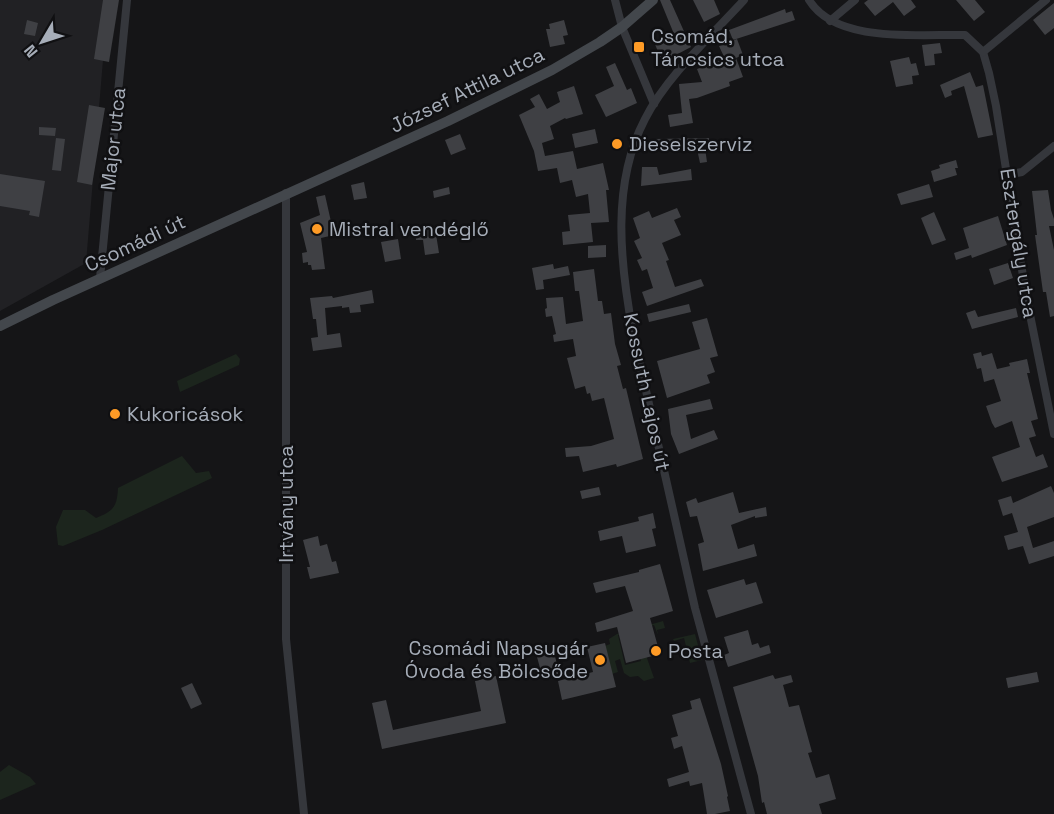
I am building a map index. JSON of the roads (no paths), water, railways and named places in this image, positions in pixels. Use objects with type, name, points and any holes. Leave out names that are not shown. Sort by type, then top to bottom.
[{"type":"main road","name":"József Attila utca","points":[[286,193],[448,121],[552,70],[622,27],[652,0]]},
{"type":"main road","name":"Csomádi út","points":[[0,326],[286,193]]},
{"type":"street","name":"Major utca","points":[[100,278],[127,0]]},
{"type":"street","points":[[615,0],[622,27],[654,104]]},
{"type":"street","name":"Kossuth Lajos út","points":[[744,0],[673,78],[645,118],[633,145],[625,178],[622,212],[627,299],[665,478],[695,608],[751,814]]},
{"type":"street","points":[[830,21],[855,0]]},
{"type":"street","points":[[810,2],[830,21],[847,29],[965,35],[983,52],[1046,0]]},
{"type":"street","name":"Esztergály utca","points":[[983,52],[996,106],[1026,295],[1054,434]]},
{"type":"street","points":[[1007,174],[1022,172],[1054,146]]},
{"type":"street","name":"Irtvány utca","points":[[286,193],[286,639],[304,814]]},
{"type":"place","name":"Csomád, Táncsics utca","points":[[639,47]]},
{"type":"place","name":"Dieselszerviz","points":[[617,144]]},
{"type":"place","name":"Mistral vendéglő","points":[[317,229]]},
{"type":"place","name":"Kukoricások","points":[[115,414]]},
{"type":"place","name":"Posta","points":[[656,651]]},
{"type":"place","name":"Csomádi Napsugár Óvoda és Bölcsőde","points":[[600,660]]}]
